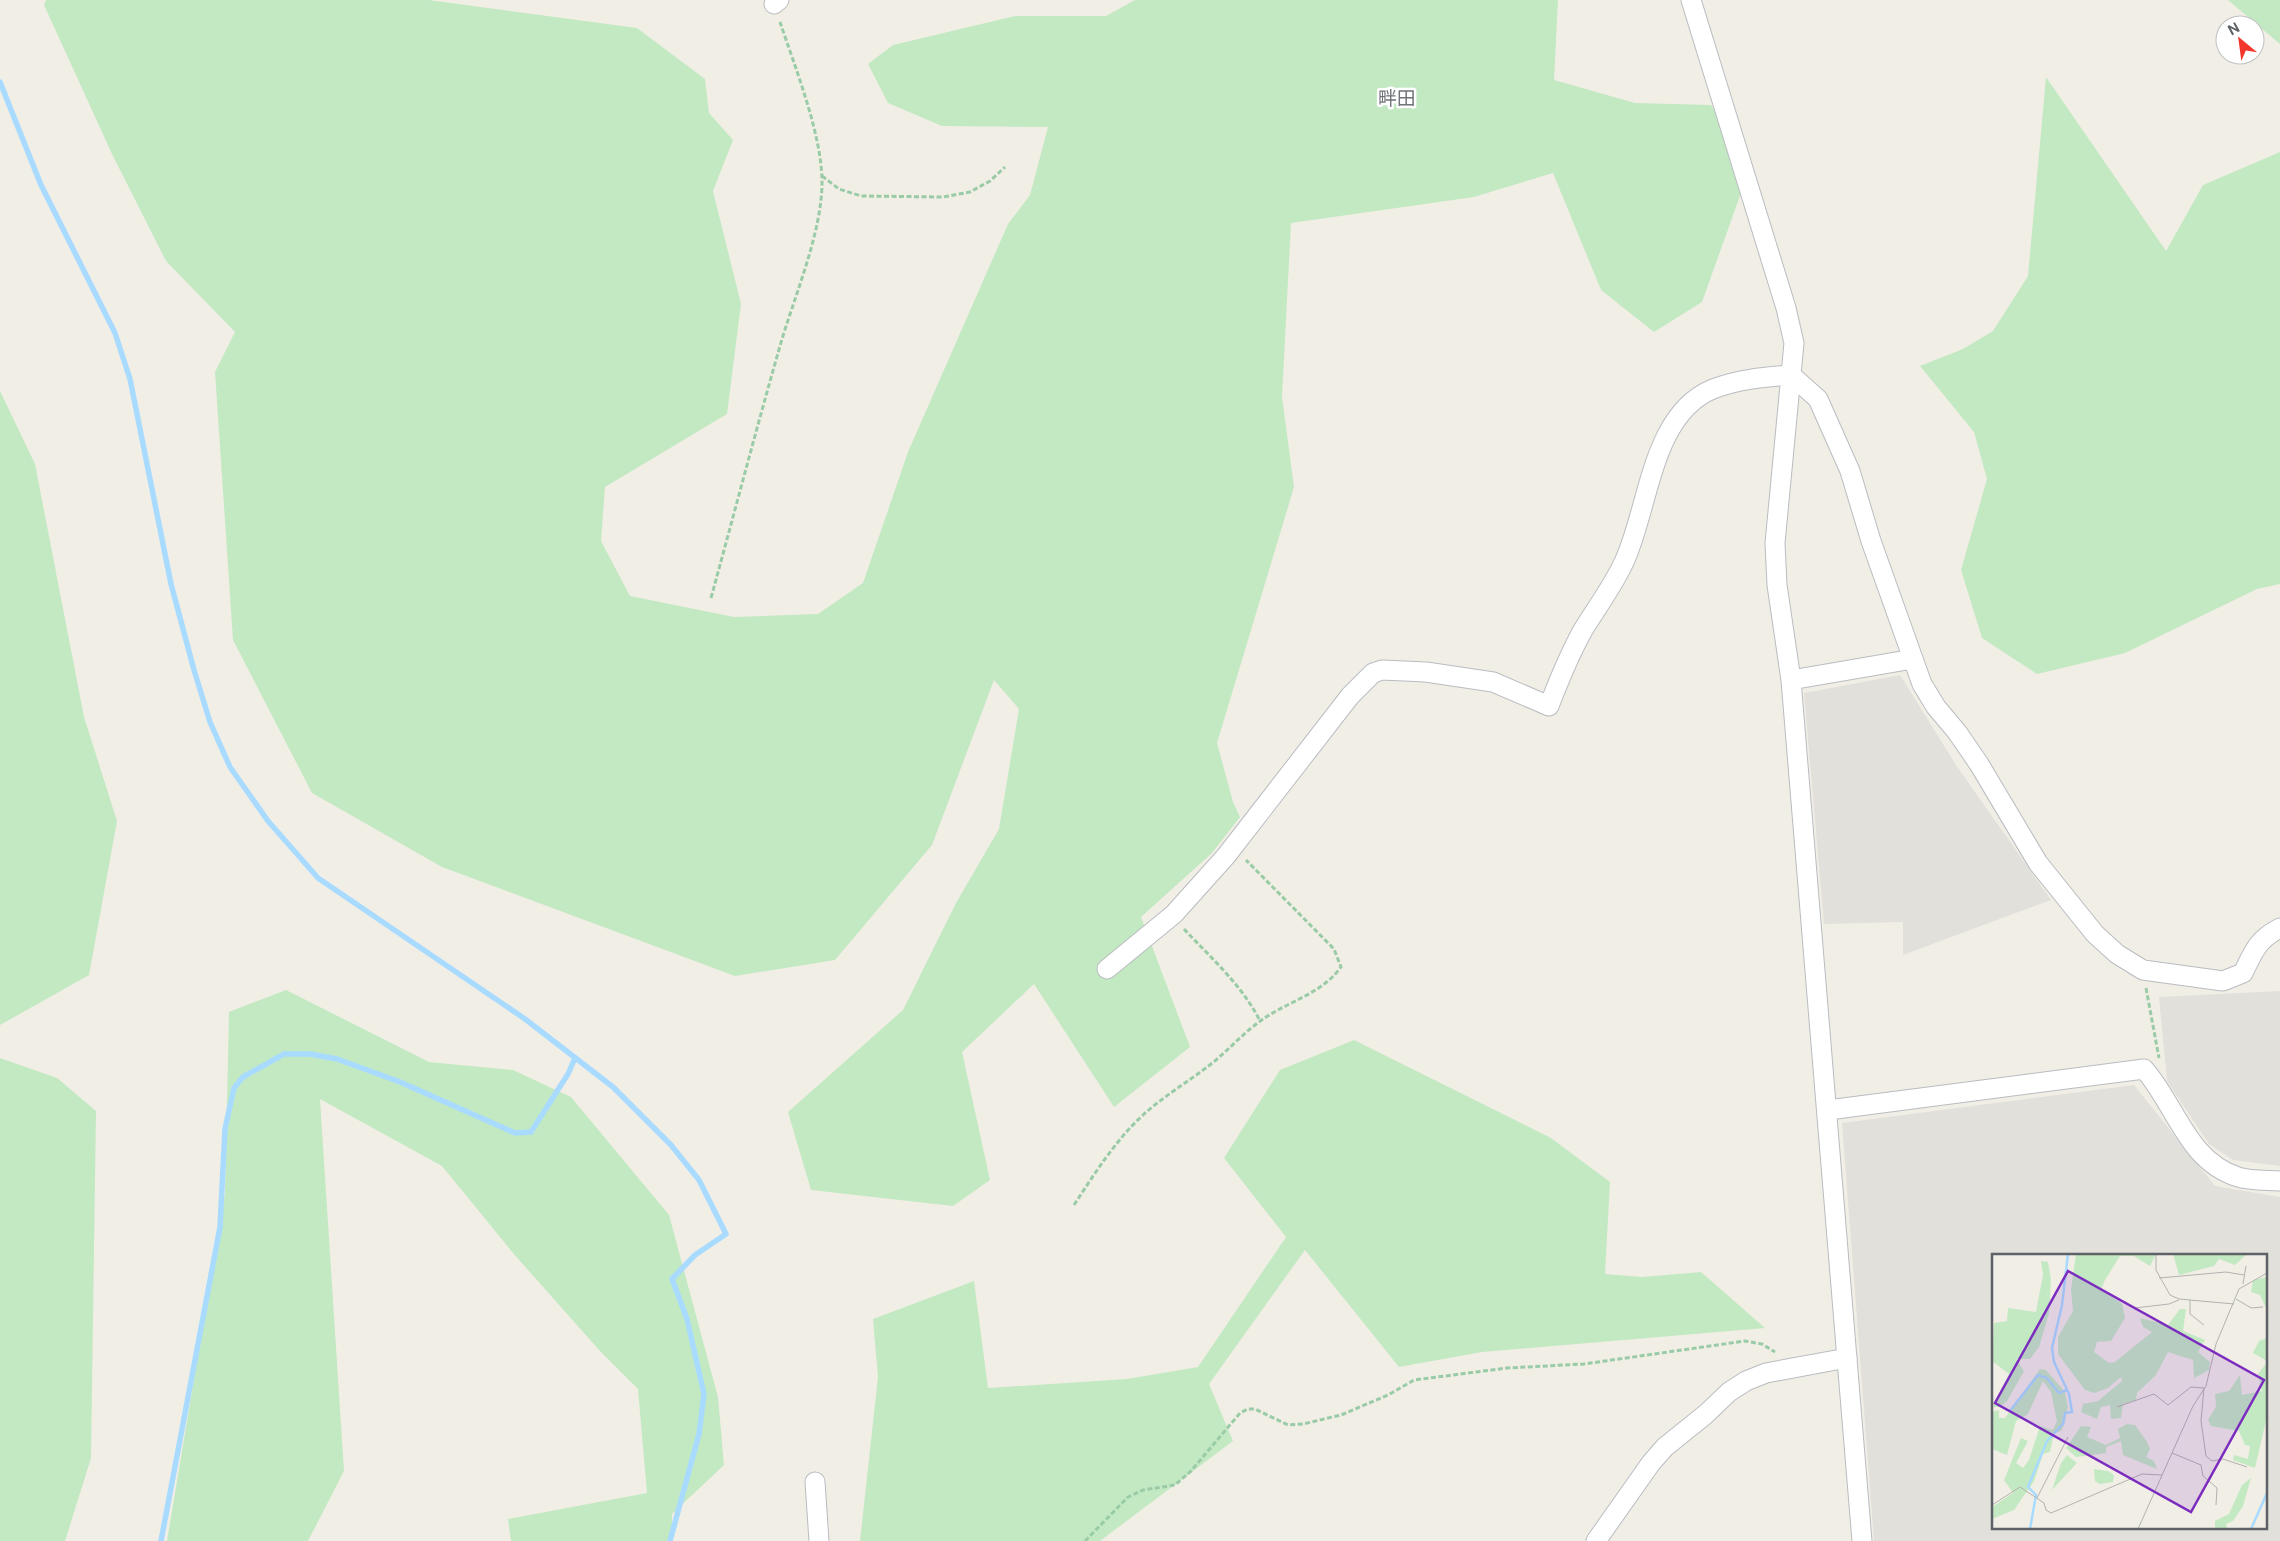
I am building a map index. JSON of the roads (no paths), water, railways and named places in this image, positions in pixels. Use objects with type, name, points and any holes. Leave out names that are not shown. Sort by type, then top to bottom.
[{"type":"street","points":[[1691,0],[1786,308],[1794,343],[1775,543],[1777,585],[1790,680],[1828,1110],[1862,1541]]},
{"type":"street","points":[[1107,969],[1171,916],[1233,848],[1350,696],[1373,673],[1382,670],[1426,672],[1493,682],[1548,706],[1568,659],[1624,562],[1635,534],[1656,458],[1672,426],[1691,404],[1712,389],[1743,380],[1791,375],[1818,399],[1850,471],[1871,541],[1922,684],[1936,707],[1957,732],[1979,764],[2038,863],[2094,934],[2117,954],[2143,970],[2223,981],[2243,974],[2255,949],[2265,936],[2280,928]]},
{"type":"street","points":[[1790,680],[1912,659]]},
{"type":"street","points":[[1828,1110],[2144,1069],[2154,1080],[2195,1147],[2212,1165],[2239,1177],[2280,1181]]},
{"type":"street","points":[[1596,1541],[1651,1463],[1665,1447],[1730,1392],[1746,1381],[1766,1372],[1847,1358]]},
{"type":"street","points":[[816,1482],[819,1541]]},
{"type":"waterway","points":[[0,82],[41,185],[115,333],[130,379],[171,584],[210,722],[230,767],[268,821],[318,878],[525,1019],[613,1087],[671,1145],[699,1180],[726,1234],[695,1255],[672,1279],[687,1319],[704,1394],[699,1434],[670,1541]]},
{"type":"waterway","points":[[161,1541],[220,1227],[225,1129],[234,1088],[243,1077],[284,1054],[310,1054],[337,1059],[400,1082],[515,1133],[531,1132],[568,1074],[575,1058]]},
{"type":"district","name":"畔田","points":[[1397,98]]}]
